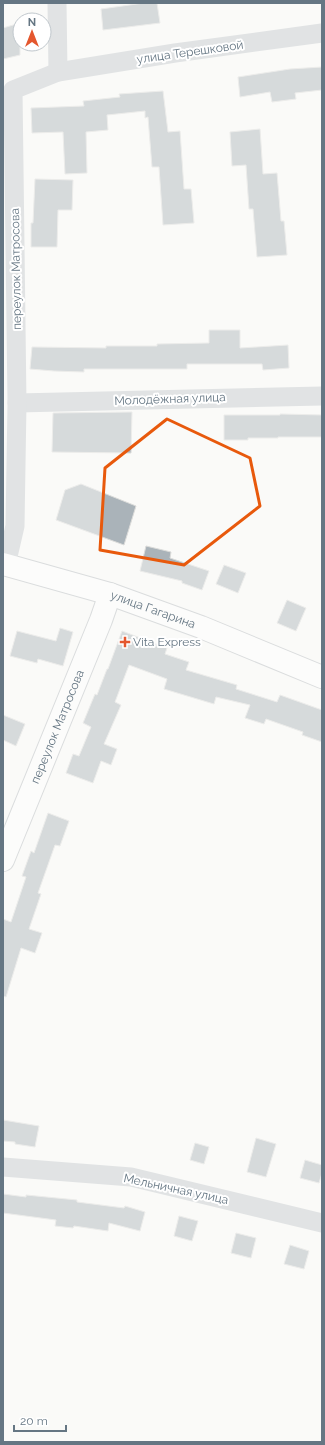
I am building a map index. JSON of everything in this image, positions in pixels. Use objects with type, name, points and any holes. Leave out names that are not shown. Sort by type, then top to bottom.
[{"type":"main road","name":"улица Гагарина","points":[[5,564],[110,594],[201,627],[322,677]]},
{"type":"main road","name":"переулок Матросова","points":[[3,860],[101,620],[110,594]]},
{"type":"street","points":[[57,3],[58,72]]},
{"type":"street","name":"улица Терешковой","points":[[58,72],[175,53],[322,33]]},
{"type":"street","name":"переулок Матросова","points":[[5,564],[15,526],[18,403],[8,91],[58,72]]},
{"type":"street","name":"Молодёжная улица","points":[[18,403],[322,396]]},
{"type":"street","name":"Мельничная улица","points":[[3,1167],[130,1178],[322,1223]]},
{"type":"highlighted area","points":[[167,419],[250,458],[260,506],[184,565],[100,550],[105,468]]},
{"type":"building","points":[[144,3],[157,3],[160,23],[103,30],[101,9]]},
{"type":"building","points":[[12,25],[12,52],[20,52],[20,55],[3,59],[3,28]]},
{"type":"building","points":[[322,67],[322,90],[295,93],[296,99],[272,102],[270,92],[240,97],[238,77],[290,69]]},
{"type":"building","points":[[163,91],[168,132],[180,131],[184,189],[191,189],[194,223],[163,225],[159,167],[152,167],[148,117],[145,118],[145,111],[107,115],[108,130],[86,132],[87,173],[65,174],[63,132],[32,133],[31,108],[84,106],[83,101],[120,97],[119,94]]},
{"type":"building","points":[[260,129],[263,174],[277,173],[281,221],[284,221],[287,255],[257,257],[253,209],[249,209],[246,165],[232,166],[230,132]]},
{"type":"building","points":[[35,179],[73,180],[72,210],[58,210],[57,247],[31,247],[31,223],[33,223]]},
{"type":"building","points":[[209,330],[240,330],[240,348],[288,345],[289,368],[263,370],[262,364],[187,364],[187,369],[84,369],[84,372],[30,369],[32,347],[106,348],[106,346],[157,346],[157,344],[209,343]]},
{"type":"building","points":[[132,412],[131,453],[52,452],[53,413]]},
{"type":"building","points":[[224,415],[322,415],[322,437],[278,437],[248,438],[248,440],[224,440]]},
{"type":"building","points":[[81,484],[136,506],[124,545],[56,520],[65,490]]},
{"type":"building","points":[[146,546],[171,552],[170,558],[209,571],[202,590],[182,583],[182,581],[140,571]]},
{"type":"building","points":[[224,565],[246,573],[238,593],[216,584]]},
{"type":"building","points":[[287,600],[306,608],[296,631],[277,623]]},
{"type":"building","points":[[60,628],[73,632],[63,666],[38,659],[37,663],[10,656],[17,631],[56,641]]},
{"type":"building","points":[[122,631],[167,648],[165,654],[189,662],[186,670],[237,685],[236,689],[277,702],[280,695],[322,710],[322,742],[302,735],[303,732],[266,719],[264,724],[245,718],[250,705],[216,697],[214,704],[164,689],[167,679],[129,665],[115,702],[121,705],[104,744],[117,749],[111,765],[101,761],[93,783],[66,773],[73,754],[79,756],[91,727],[83,723],[95,694],[97,695]]},
{"type":"building","points":[[3,715],[25,724],[16,746],[3,740]]},
{"type":"building","points":[[48,813],[69,821],[60,846],[55,845],[38,893],[41,894],[29,929],[42,933],[35,953],[21,948],[6,997],[3,996],[3,919],[11,922],[26,877],[22,876],[31,851],[34,853]]},
{"type":"building","points":[[3,1120],[39,1126],[35,1147],[15,1144],[15,1142],[3,1141]]},
{"type":"building","points":[[256,1138],[276,1144],[266,1177],[247,1172]]},
{"type":"building","points":[[195,1143],[209,1147],[204,1164],[190,1160]]},
{"type":"building","points":[[305,1160],[322,1165],[322,1173],[319,1183],[300,1178]]},
{"type":"building","points":[[3,1194],[77,1200],[77,1202],[124,1208],[125,1206],[145,1212],[140,1231],[109,1223],[108,1231],[74,1226],[73,1228],[55,1226],[56,1220],[3,1213]]},
{"type":"building","points":[[179,1216],[198,1221],[192,1241],[174,1236]]},
{"type":"building","points":[[236,1233],[256,1238],[251,1258],[231,1253]]},
{"type":"building","points":[[290,1245],[309,1251],[304,1269],[284,1264]]},
{"type":"place","name":"Vita Express","points":[[125,642]]}]
